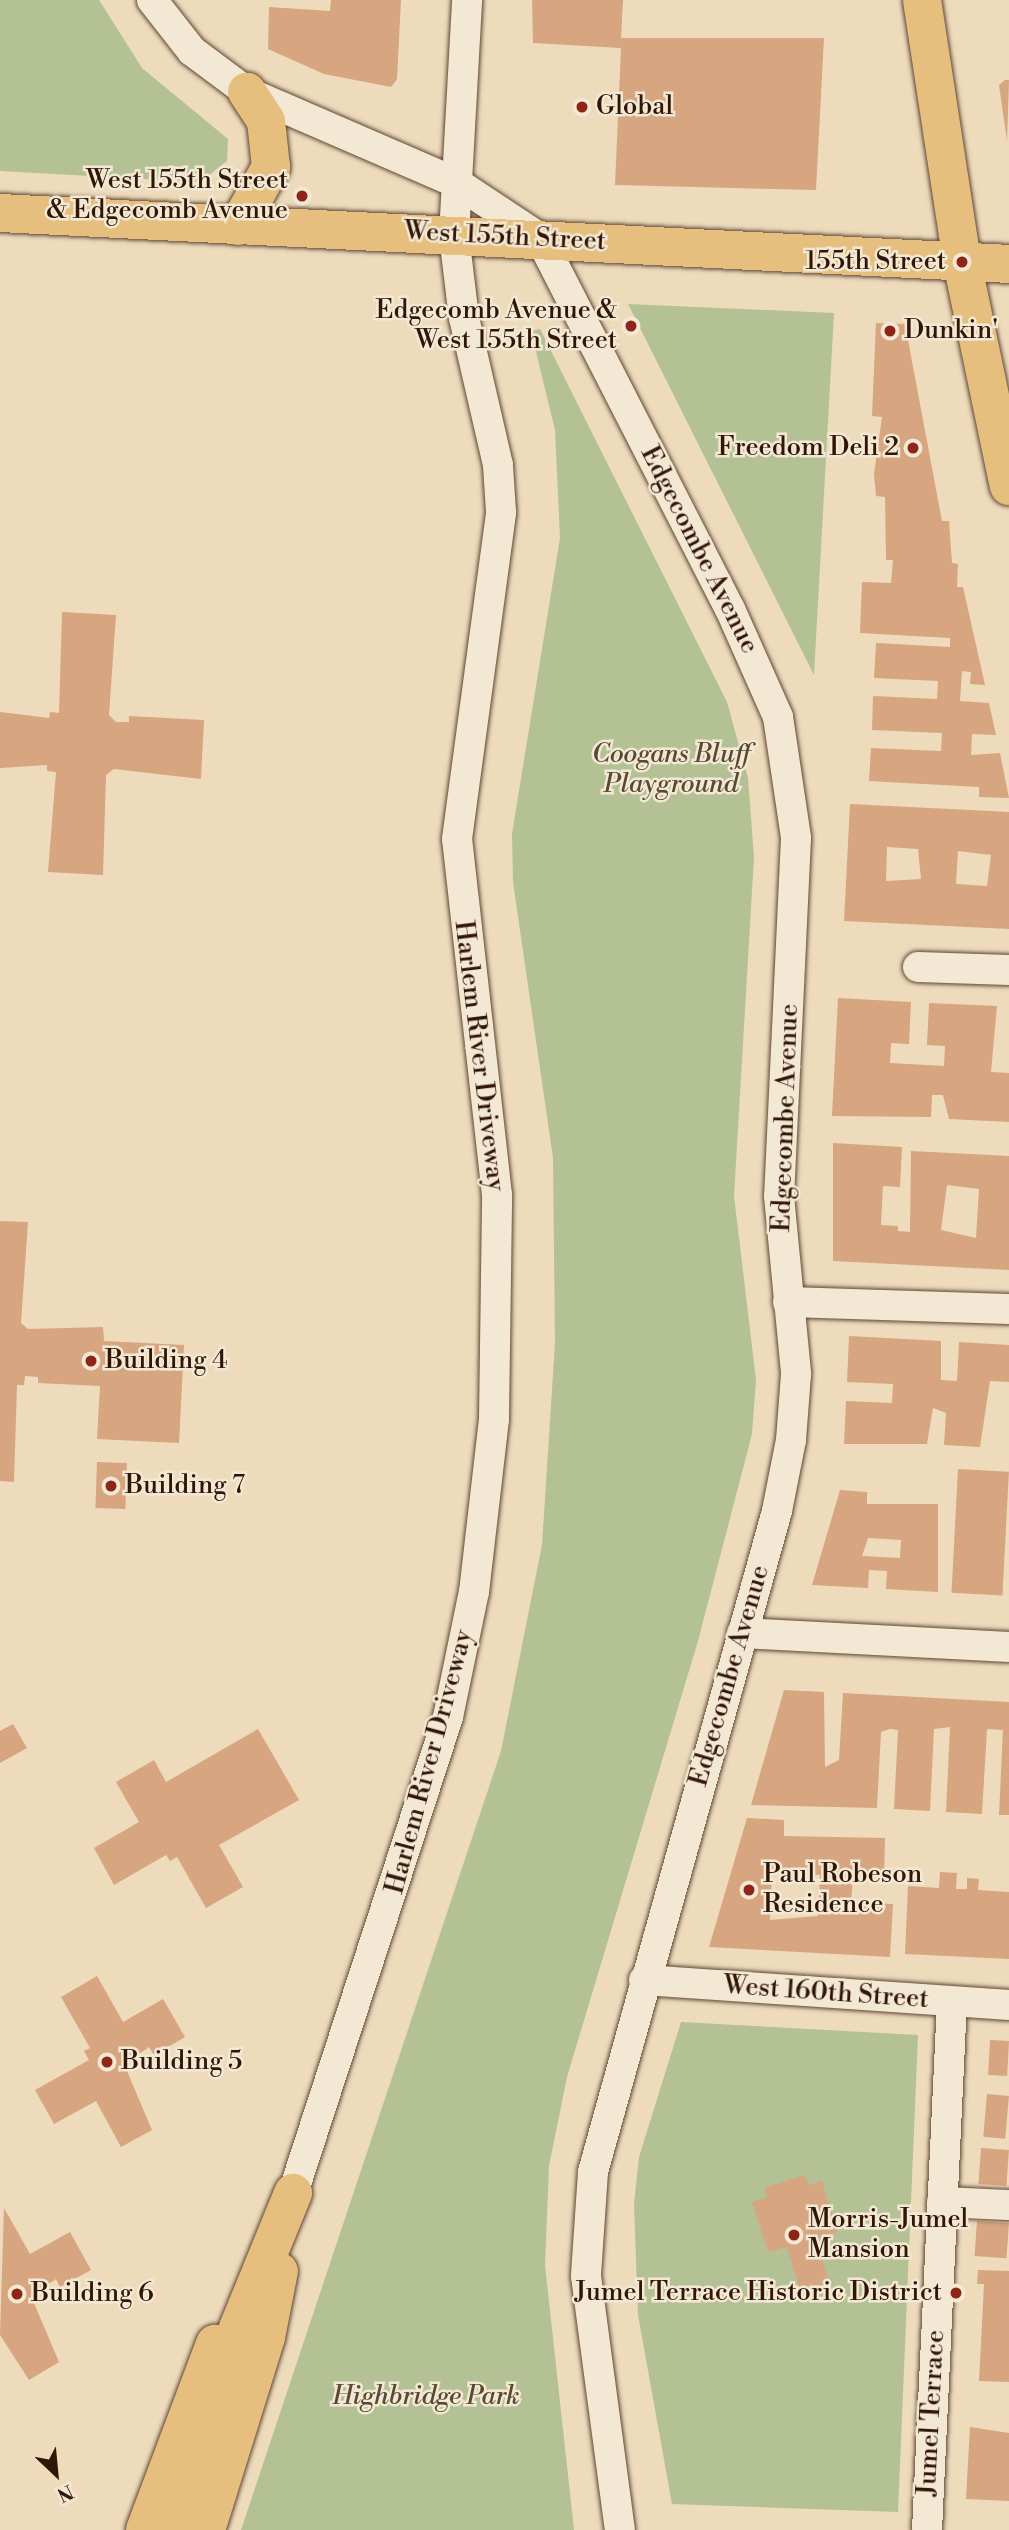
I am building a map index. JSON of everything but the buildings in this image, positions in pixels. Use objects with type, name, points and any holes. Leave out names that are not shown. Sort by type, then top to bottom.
[{"type":"main road","points":[[922,0],[962,262],[1009,486]]},
{"type":"main road","points":[[238,226],[271,167],[266,121],[247,92]]},
{"type":"main road","name":"West 155th Street","points":[[0,215],[540,238],[1009,264]]},
{"type":"main road","points":[[145,2530],[225,2319],[293,2193]]},
{"type":"main road","points":[[172,2530],[238,2328],[293,2193]]},
{"type":"main road","points":[[206,2530],[266,2337],[293,2193]]},
{"type":"street","name":"Edgecombe Avenue","points":[[152,0],[192,51],[247,92],[457,183],[540,238],[730,609],[778,717],[796,838],[779,1196],[796,1374],[791,1440],[741,1633],[593,2172],[586,2276],[620,2530]]},
{"type":"street","name":"Harlem River Driveway","points":[[293,2193],[447,1717],[474,1592],[494,1419],[497,1195],[457,839],[497,573],[500,490],[464,318],[454,235],[467,0]]},
{"type":"street","points":[[918,967],[1009,970]]},
{"type":"street","points":[[788,1302],[1009,1309]]},
{"type":"street","points":[[741,1633],[1009,1647]]},
{"type":"street","name":"West 160th Street","points":[[644,1980],[1009,2005]]},
{"type":"street","name":"Jumel Terrace","points":[[927,2530],[952,2002]]},
{"type":"street","points":[[942,2202],[1009,2205]]},
{"type":"green space","points":[[0,0],[99,0],[142,68],[228,139],[227,161],[200,182],[0,171]]},
{"type":"green space","points":[[628,304],[834,313],[814,675]]},
{"type":"green space","name":"Highbridge Park","points":[[540,329],[727,702],[748,778],[754,857],[734,1196],[756,1380],[752,1434],[698,1641],[567,2077],[549,2166],[545,2265],[574,2530],[241,2530],[501,1751],[542,1545],[555,1343],[553,1158],[513,882],[512,834],[560,538],[555,430],[531,331]]},
{"type":"green space","points":[[681,2022],[918,2035],[898,2512],[672,2504],[638,2315],[634,2204],[639,2157]]},
{"type":"place","name":"Global","points":[[582,107]]},
{"type":"place","name":"West 155th Street & Edgecomb Avenue","points":[[302,196]]},
{"type":"place","name":"155th Street","points":[[962,262]]},
{"type":"place","name":"Edgecomb Avenue & West 155th Street","points":[[631,326]]},
{"type":"place","name":"Dunkin'","points":[[890,331]]},
{"type":"place","name":"Freedom Deli 2","points":[[913,448]]},
{"type":"place","name":"Building 4","points":[[91,1361]]},
{"type":"place","name":"Building 7","points":[[111,1486]]},
{"type":"place","name":"Paul Robeson Residence","points":[[749,1890]]},
{"type":"place","name":"Building 5","points":[[107,2062]]},
{"type":"place","name":"Morris-Jumel Mansion","points":[[794,2235]]},
{"type":"place","name":"Jumel Terrace Historic District","points":[[956,2293]]},
{"type":"place","name":"Building 6","points":[[17,2294]]},
{"type":"park label","name":"Coogans Bluff Playground","points":[[671,770]]}]
